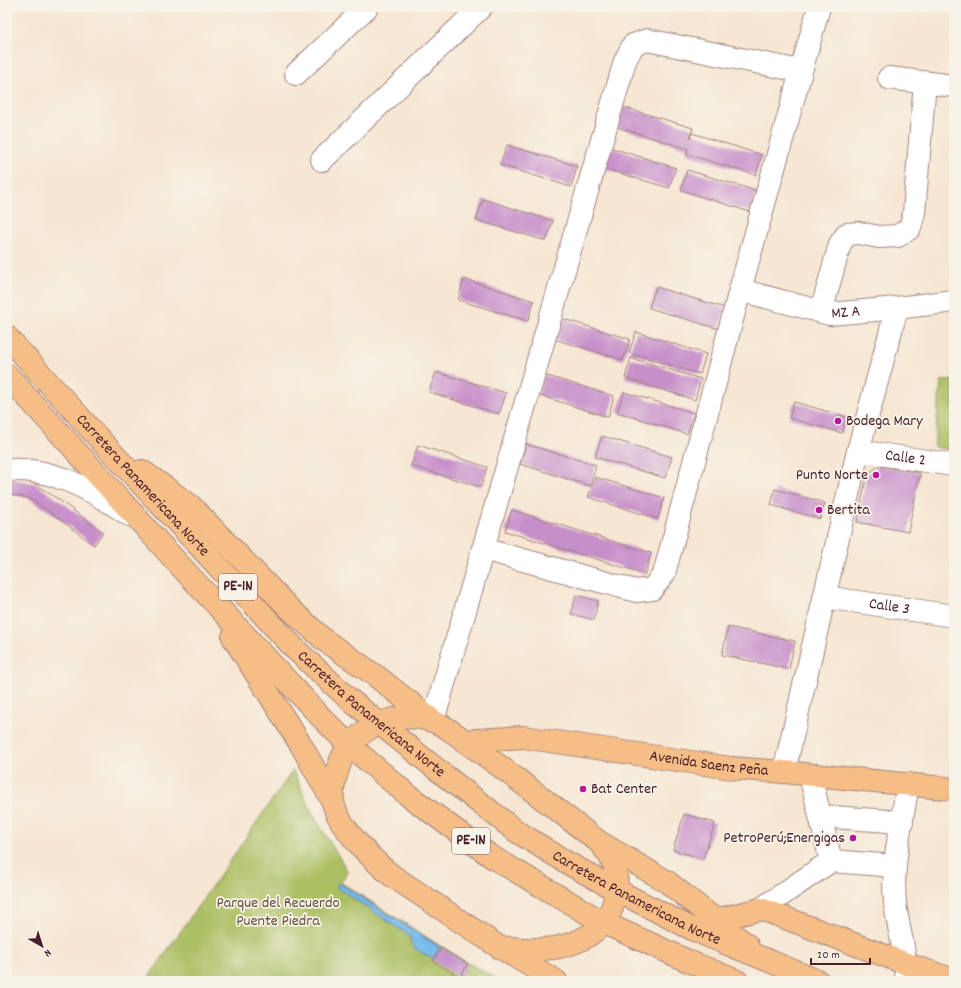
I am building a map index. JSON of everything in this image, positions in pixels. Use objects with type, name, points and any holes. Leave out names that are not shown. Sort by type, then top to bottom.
[{"type":"main road","name":"Carretera Panamericana Norte","points":[[7,338],[296,650],[350,700],[379,724],[516,831],[566,862],[696,932],[818,981]]},
{"type":"main road","name":"Carretera Panamericana Norte","points":[[7,374],[144,526],[320,716],[349,745],[409,796],[492,857],[604,923],[688,961],[737,981]]},
{"type":"main road","points":[[104,444],[191,506],[288,607],[324,640],[376,676],[433,721]]},
{"type":"main road","points":[[203,590],[301,745],[333,802],[340,818],[353,838],[379,865],[391,874],[499,947],[556,981]]},
{"type":"main road","points":[[333,802],[334,781],[340,761],[349,745],[364,732],[379,724],[397,718],[415,718],[433,721]]},
{"type":"main road","name":"Avenida Saenz Peña","points":[[433,721],[464,741],[488,748],[523,737],[731,768],[954,789]]},
{"type":"main road","points":[[488,748],[607,850],[614,864],[617,881],[614,905],[604,923],[595,932],[582,939],[560,946],[543,949],[499,947]]},
{"type":"main road","points":[[599,842],[666,881],[769,962]]},
{"type":"main road","points":[[715,920],[760,909],[906,972],[954,980]]},
{"type":"street","points":[[296,74],[367,7]]},
{"type":"street","points":[[322,160],[481,7]]},
{"type":"street","points":[[483,549],[636,591],[652,589],[664,574],[818,7]]},
{"type":"street","points":[[433,721],[625,61],[633,45],[647,40],[800,71]]},
{"type":"street","points":[[889,78],[954,86]]},
{"type":"street","points":[[821,312],[840,244],[847,234],[859,233],[880,237],[898,236],[910,228],[914,213],[925,82]]},
{"type":"street","name":"MZ A","points":[[740,290],[830,314],[954,301]]},
{"type":"street","points":[[784,772],[858,450],[898,308]]},
{"type":"street","name":"Calle 2","points":[[858,450],[954,465]]},
{"type":"street","points":[[7,470],[21,469],[39,471],[63,478],[106,500],[144,526]]},
{"type":"street","name":"Calle 3","points":[[824,597],[954,616]]},
{"type":"street","points":[[810,775],[831,861]]},
{"type":"street","points":[[906,972],[895,902],[895,866],[908,784]]},
{"type":"street","points":[[820,816],[902,822]]},
{"type":"street","points":[[760,909],[831,861],[895,866]]},
{"type":"green space","points":[[954,380],[954,450],[934,447],[941,381]]},
{"type":"green space","name":"Parque del Recuerdo Puente Piedra","points":[[293,770],[314,816],[348,872],[340,882],[459,958],[501,981],[146,981]]},
{"type":"water","points":[[339,883],[440,947],[433,959],[421,953],[414,947],[410,940],[410,936],[336,887]]},
{"type":"building","points":[[623,107],[693,128],[690,138],[692,133],[762,155],[756,175],[686,154],[688,149],[617,127]]},
{"type":"building","points":[[507,145],[577,166],[571,187],[500,165]]},
{"type":"building","points":[[606,146],[676,168],[669,188],[599,167]]},
{"type":"building","points":[[687,170],[757,191],[750,212],[681,190]]},
{"type":"building","points":[[483,199],[553,221],[546,241],[476,220]]},
{"type":"building","points":[[464,279],[534,301],[528,321],[458,300]]},
{"type":"building","points":[[656,287],[725,308],[719,329],[649,308]]},
{"type":"building","points":[[560,318],[630,339],[623,360],[554,339]]},
{"type":"building","points":[[636,332],[706,354],[700,374],[629,353]]},
{"type":"building","points":[[631,358],[701,379],[695,400],[625,378]]},
{"type":"building","points":[[436,372],[506,393],[499,414],[429,392]]},
{"type":"building","points":[[544,375],[614,396],[608,417],[538,395]]},
{"type":"building","points":[[624,392],[694,413],[687,434],[617,412]]},
{"type":"building","points":[[794,402],[847,417],[842,433],[789,418]]},
{"type":"building","points":[[602,436],[672,457],[665,478],[595,457]]},
{"type":"building","points":[[526,444],[596,465],[590,486],[520,464]]},
{"type":"building","points":[[418,445],[487,467],[481,487],[411,466]]},
{"type":"building","points":[[879,466],[920,473],[908,532],[857,522],[867,474]]},
{"type":"building","points":[[595,477],[664,498],[658,519],[588,497]]},
{"type":"building","points":[[7,478],[34,483],[103,532],[94,545],[50,512],[28,498],[7,494]]},
{"type":"building","points":[[775,489],[825,503],[820,519],[771,505]]},
{"type":"building","points":[[512,510],[651,553],[645,574],[505,531]]},
{"type":"building","points":[[576,595],[598,601],[594,620],[571,614]]},
{"type":"building","points":[[728,627],[795,641],[789,669],[722,655]]},
{"type":"building","points":[[684,814],[715,823],[703,859],[673,850]]},
{"type":"building","points":[[441,948],[468,964],[460,977],[433,961]]},
{"type":"place","name":"Bodega Mary","points":[[838,421]]},
{"type":"place","name":"Punto Norte","points":[[876,475]]},
{"type":"place","name":"Bertita","points":[[819,510]]},
{"type":"place","name":"Bat Center","points":[[583,789]]},
{"type":"place","name":"PetroPerú;Energigas","points":[[853,838]]}]
